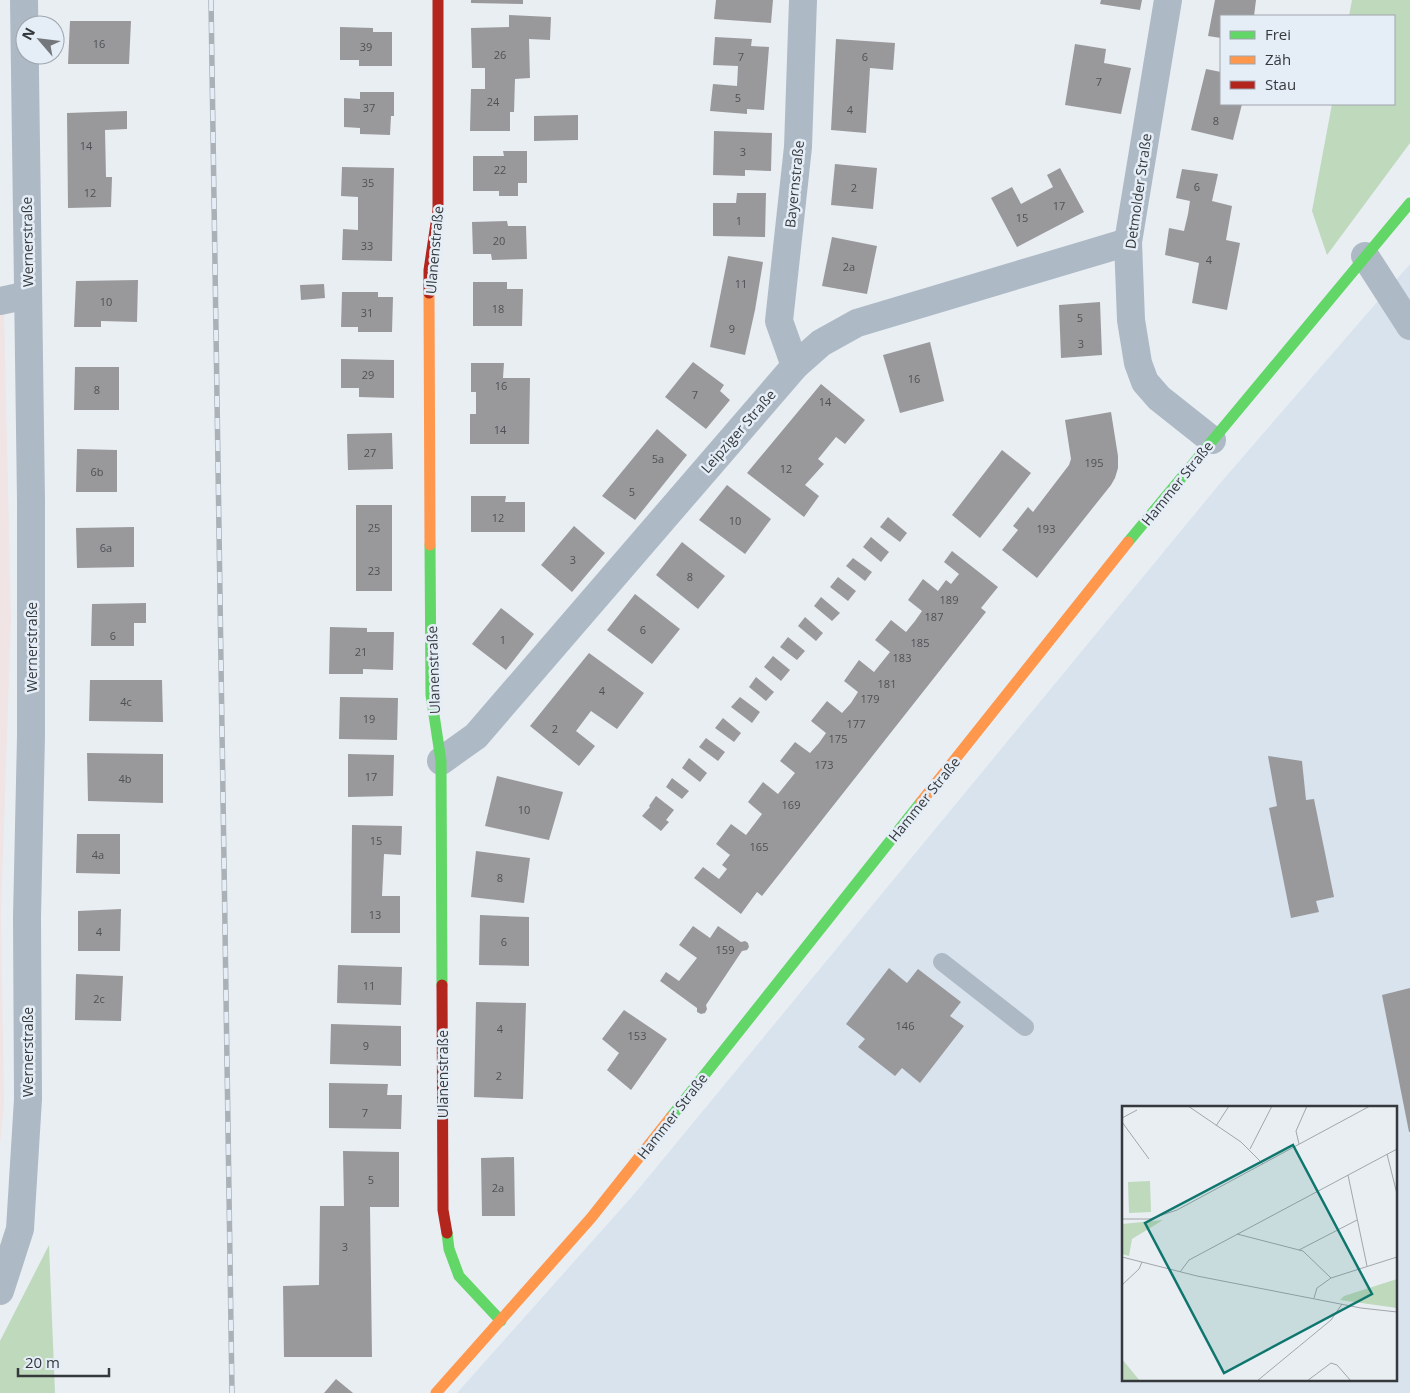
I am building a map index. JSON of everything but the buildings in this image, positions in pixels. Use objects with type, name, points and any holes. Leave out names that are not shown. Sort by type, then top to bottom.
[{"type":"main road","name":"Ulanenstraße","points":[[438,0],[438,210],[429,280],[431,695],[441,761],[443,1210],[449,1249],[459,1276],[500,1321]]},
{"type":"main road","name":"Hammer Straße","points":[[436,1393],[615,1188],[1066,619],[1212,440],[1410,203]]},
{"type":"street","name":"Wernerstraße","points":[[0,1291],[20,1229],[28,1099],[26,917],[31,726],[24,0]]},
{"type":"street","name":"Bayernstraße","points":[[795,366],[779,321],[798,147],[803,0]]},
{"type":"street","name":"Detmolder Straße","points":[[1168,0],[1128,242],[1131,320],[1138,363],[1145,382],[1159,398],[1212,440]]},
{"type":"street","name":"Leipziger Straße","points":[[441,761],[476,736],[795,366],[821,343],[857,323],[1128,242]]},
{"type":"street","points":[[1365,256],[1410,326]]},
{"type":"street","points":[[0,301],[28,295]]},
{"type":"lane","points":[[942,962],[1025,1027]]},
{"type":"shaded area","points":[[1410,264],[1410,1393],[457,1393],[636,1192],[1222,481]]},
{"type":"shaded area","points":[[4,310],[11,620],[1,912],[4,1104],[0,1144],[0,311]]},
{"type":"green space","points":[[1352,0],[1410,0],[1410,143],[1327,255],[1312,211],[1332,105],[1395,105],[1395,15],[1349,15]]},
{"type":"green space","points":[[49,1245],[55,1393],[0,1393],[0,1341]]},
{"type":"railway","points":[[211,0],[232,1393]]},
{"type":"traffic: fast","points":[[1128,542],[1410,203]]},
{"type":"traffic: fast","points":[[430,545],[431,695],[441,761],[442,985]]},
{"type":"traffic: fast","points":[[671,1117],[921,802]]},
{"type":"traffic: fast","points":[[447,1233],[449,1249],[459,1276],[501,1321]]},
{"type":"traffic: slow","points":[[429,293],[430,545]]},
{"type":"traffic: slow","points":[[921,802],[1128,542]]},
{"type":"traffic: slow","points":[[436,1393],[591,1218],[671,1117]]},
{"type":"traffic: jam","points":[[429,293],[429,270],[438,210],[438,0]]},
{"type":"traffic: jam","points":[[442,985],[443,1210],[447,1233]]}]
